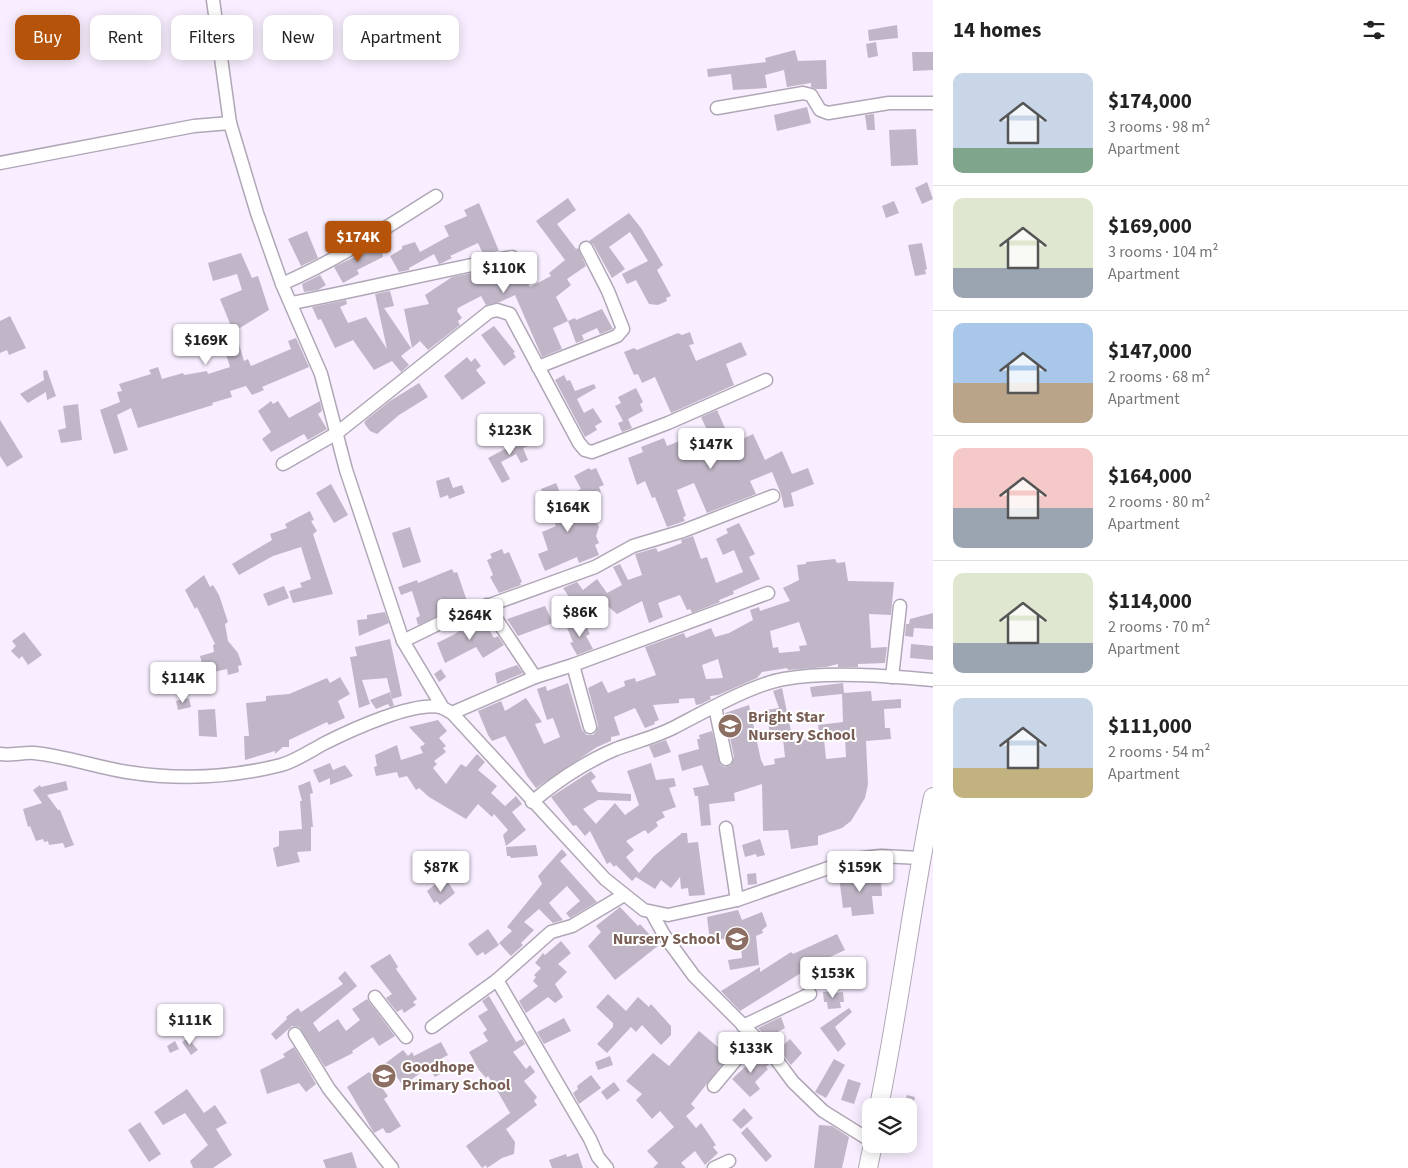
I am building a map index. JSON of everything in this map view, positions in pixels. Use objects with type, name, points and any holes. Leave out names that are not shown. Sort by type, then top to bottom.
[{"type":"main road","points":[[880,1098],[896,1019],[920,858],[933,797]]},
{"type":"main road","points":[[868,1168],[870,1153]]},
{"type":"street","points":[[213,0],[230,122],[257,213],[282,284],[292,303],[321,374],[361,518],[403,641],[447,710],[532,802],[624,895],[652,913],[668,915],[737,900],[854,859],[881,856],[920,858]]},
{"type":"street","points":[[717,108],[799,93],[811,95],[820,110],[828,112],[889,103],[933,103]]},
{"type":"street","points":[[0,163],[194,126],[230,122]]},
{"type":"street","points":[[282,284],[311,272],[377,234],[436,196]]},
{"type":"street","points":[[538,367],[617,336],[623,329],[608,290],[586,248]]},
{"type":"street","points":[[292,303],[512,257]]},
{"type":"street","points":[[283,464],[337,434],[489,312],[497,310],[510,314],[580,443],[585,450],[592,452],[668,423],[766,380]]},
{"type":"street","points":[[403,641],[432,626],[487,605],[595,568],[633,546],[692,528],[773,496]]},
{"type":"street","points":[[0,754],[33,753],[128,772],[163,776],[189,777],[245,774],[290,762],[330,741],[392,715],[426,707],[447,710],[768,593]]},
{"type":"street","points":[[487,605],[535,677]]},
{"type":"street","points":[[892,677],[900,606]]},
{"type":"street","points":[[574,665],[590,727]]},
{"type":"street","points":[[532,802],[558,781],[614,750],[657,735],[716,707],[783,679],[809,676],[892,677],[933,680]]},
{"type":"street","points":[[716,707],[726,760]]},
{"type":"street","points":[[726,828],[737,900]]},
{"type":"street","points":[[432,1026],[497,980],[551,932],[572,926],[624,895]]},
{"type":"street","points":[[652,913],[664,935],[694,976],[755,1037],[823,1111],[862,1136]]},
{"type":"street","points":[[497,980],[590,1139],[598,1156],[608,1168]]},
{"type":"street","points":[[743,1026],[810,994]]},
{"type":"street","points":[[375,997],[406,1037]]},
{"type":"street","points":[[295,1034],[329,1089],[392,1168]]},
{"type":"street","points":[[714,1086],[755,1037]]},
{"type":"street","points":[[714,1168],[729,1161]]},
{"type":"building","points":[[897,25],[898,38],[869,41],[868,30]]},
{"type":"building","points":[[876,42],[878,56],[868,58],[866,44]]},
{"type":"building","points":[[795,50],[798,61],[826,60],[827,89],[816,89],[811,87],[811,83],[787,87],[784,70],[765,75],[767,88],[733,90],[731,74],[708,77],[707,69],[766,62],[765,58]]},
{"type":"building","points":[[912,52],[933,52],[933,70],[913,71]]},
{"type":"building","points":[[807,107],[811,123],[777,131],[774,115]]},
{"type":"building","points":[[874,114],[875,130],[867,130],[865,115]]},
{"type":"building","points":[[916,129],[918,165],[891,166],[889,130]]},
{"type":"building","points":[[927,182],[933,199],[922,204],[915,188]]},
{"type":"building","points":[[568,198],[576,210],[557,224],[576,249],[578,248],[586,266],[567,279],[571,285],[556,297],[568,321],[553,328],[562,349],[542,357],[515,295],[500,302],[486,305],[481,296],[458,308],[457,311],[462,318],[458,321],[460,325],[428,350],[420,341],[412,348],[404,309],[429,304],[425,295],[452,277],[487,270],[493,281],[514,268],[516,270],[519,268],[530,287],[551,276],[549,273],[565,260],[536,221]]},
{"type":"building","points":[[894,201],[899,213],[886,218],[882,206]]},
{"type":"building","points":[[479,203],[499,251],[483,254],[478,243],[450,256],[452,258],[442,263],[439,264],[434,254],[409,268],[409,270],[399,272],[390,256],[402,249],[402,246],[415,242],[420,252],[449,236],[444,226],[467,216],[464,210]]},
{"type":"building","points":[[629,213],[641,228],[663,265],[657,270],[671,296],[666,298],[667,301],[658,305],[649,304],[636,280],[627,284],[622,274],[648,261],[630,232],[609,247],[625,269],[612,278],[593,244],[589,241]]},
{"type":"building","points":[[307,231],[318,258],[301,266],[288,239]]},
{"type":"building","points":[[922,243],[927,269],[925,270],[926,274],[915,276],[908,245]]},
{"type":"building","points":[[381,244],[383,257],[357,270],[359,274],[343,283],[334,267]]},
{"type":"building","points":[[241,253],[252,278],[258,276],[269,310],[235,331],[244,361],[248,359],[251,366],[291,349],[288,341],[296,338],[309,367],[262,387],[264,390],[252,395],[246,386],[230,391],[232,397],[212,403],[213,405],[138,428],[131,408],[117,415],[128,450],[114,454],[100,410],[120,402],[117,392],[122,391],[119,384],[151,374],[149,370],[158,367],[162,379],[183,373],[184,375],[207,371],[208,374],[230,367],[220,335],[233,331],[220,299],[242,290],[237,274],[213,281],[208,263]]},
{"type":"building","points":[[320,275],[326,285],[318,290],[304,292],[302,284]]},
{"type":"building","points":[[390,291],[394,306],[384,308],[411,348],[401,356],[409,365],[401,372],[392,361],[374,370],[353,340],[335,348],[321,319],[318,320],[312,307],[346,300],[347,304],[340,307],[348,323],[366,317],[387,349],[375,294]]},
{"type":"building","points":[[602,309],[613,329],[600,334],[597,328],[582,335],[584,340],[576,343],[568,321],[575,318],[576,320]]},
{"type":"building","points":[[10,316],[26,348],[9,355],[7,350],[0,353],[0,321]]},
{"type":"building","points":[[494,326],[515,352],[513,353],[516,357],[504,366],[481,335]]},
{"type":"building","points":[[690,332],[694,344],[689,345],[696,361],[741,342],[747,355],[726,364],[734,385],[671,413],[655,377],[642,383],[638,374],[634,375],[624,352],[634,348],[637,350],[678,333],[682,335]]},
{"type":"building","points":[[467,357],[471,362],[475,358],[481,366],[476,370],[486,383],[462,400],[444,376]]},
{"type":"building","points":[[47,370],[56,396],[47,400],[46,392],[28,403],[20,394],[44,380],[43,371]]},
{"type":"building","points":[[564,375],[567,381],[570,380],[575,391],[594,384],[596,388],[577,399],[584,413],[593,408],[602,422],[595,426],[597,430],[585,437],[555,380]]},
{"type":"building","points":[[419,383],[428,397],[399,415],[377,434],[370,431],[364,423],[366,420],[390,401]]},
{"type":"building","points":[[636,388],[643,402],[640,404],[643,411],[628,419],[632,428],[622,432],[618,423],[623,421],[615,406],[621,403],[618,397]]},
{"type":"building","points":[[271,401],[273,404],[278,401],[289,418],[320,401],[322,411],[318,414],[327,429],[308,440],[304,434],[271,452],[262,439],[271,432],[258,411]]},
{"type":"building","points":[[78,404],[82,440],[61,443],[58,430],[66,428],[63,406]]},
{"type":"building","points":[[717,410],[732,444],[753,434],[765,460],[782,451],[792,474],[808,468],[814,484],[791,493],[794,506],[784,508],[781,494],[772,472],[750,481],[756,494],[707,513],[694,483],[677,490],[686,516],[683,517],[685,521],[667,527],[655,497],[652,498],[645,481],[637,485],[628,458],[643,452],[641,447],[664,438],[667,446],[707,430],[701,417]]},
{"type":"building","points":[[0,420],[23,457],[7,467],[0,456]]},
{"type":"building","points":[[530,434],[534,444],[523,448],[528,460],[521,463],[516,454],[501,462],[510,479],[502,483],[488,458],[516,443],[515,440]]},
{"type":"building","points":[[589,468],[591,470],[596,468],[604,485],[599,487],[601,492],[582,501],[577,491],[581,489],[574,476]]},
{"type":"building","points":[[449,477],[453,488],[462,485],[465,493],[449,499],[448,495],[440,498],[436,481]]},
{"type":"building","points":[[556,483],[570,517],[592,509],[599,527],[596,536],[599,543],[595,545],[599,555],[579,563],[577,557],[545,571],[538,554],[548,550],[542,532],[556,526],[541,489]]},
{"type":"building","points":[[331,484],[348,515],[334,523],[316,493]]},
{"type":"building","points":[[310,511],[314,520],[311,521],[317,531],[313,534],[333,594],[293,603],[289,591],[302,587],[300,583],[311,579],[301,547],[273,556],[239,575],[232,564],[272,540],[270,534],[287,528],[285,524]]},
{"type":"building","points":[[739,523],[755,554],[749,557],[760,579],[733,591],[734,594],[719,600],[720,602],[692,613],[690,609],[687,610],[680,595],[658,603],[663,617],[649,623],[642,601],[617,614],[604,603],[583,618],[563,588],[577,582],[583,590],[597,579],[607,593],[622,585],[613,567],[620,564],[628,580],[642,575],[635,554],[656,548],[658,552],[682,543],[681,540],[693,536],[701,559],[707,557],[716,583],[743,572],[734,550],[723,555],[716,539],[728,533],[726,529]]},
{"type":"building","points":[[410,527],[421,562],[403,568],[392,533]]},
{"type":"building","points":[[502,549],[504,554],[509,552],[522,582],[520,583],[521,585],[499,593],[490,577],[493,575],[487,560],[492,558],[490,554]]},
{"type":"building","points":[[835,559],[837,563],[845,562],[848,581],[894,582],[891,615],[869,614],[871,648],[887,647],[885,663],[858,664],[858,667],[838,667],[838,664],[826,667],[788,670],[787,668],[762,672],[757,678],[718,695],[710,696],[711,699],[701,704],[696,705],[694,698],[679,699],[679,703],[653,705],[659,720],[645,728],[635,708],[614,717],[620,735],[611,737],[611,741],[597,747],[536,788],[527,776],[505,736],[492,741],[488,735],[478,711],[501,701],[505,711],[526,698],[542,722],[535,724],[544,744],[560,737],[553,718],[547,720],[537,689],[546,686],[547,691],[568,683],[582,730],[587,735],[593,735],[598,725],[588,688],[602,681],[608,693],[625,686],[624,681],[635,678],[636,682],[656,675],[645,647],[684,633],[686,638],[711,628],[715,637],[729,633],[753,620],[750,610],[759,607],[760,611],[790,601],[783,588],[799,580],[797,565],[806,564],[806,562]],"holes":[[[799,622],[807,645],[799,646],[800,651],[779,653],[778,647],[773,648],[770,631]],[[718,659],[723,678],[706,679],[702,665]]]},
{"type":"building","points":[[452,569],[454,573],[457,572],[468,604],[418,625],[416,618],[420,616],[412,591],[401,595],[398,587],[417,580],[418,583]]},
{"type":"building","points":[[204,575],[210,587],[213,585],[219,595],[228,622],[225,624],[228,641],[238,653],[242,665],[238,666],[239,672],[228,675],[227,669],[205,674],[200,656],[214,652],[213,645],[215,644],[197,607],[195,609],[185,590]]},
{"type":"building","points":[[284,586],[289,598],[268,606],[263,594]]},
{"type":"building","points":[[545,606],[553,623],[518,636],[507,619]]},
{"type":"building","points":[[385,612],[389,623],[359,636],[357,620],[367,619],[367,615]]},
{"type":"building","points":[[933,613],[933,629],[914,628],[913,637],[905,636],[906,624],[909,624],[910,619]]},
{"type":"building","points":[[483,619],[494,638],[498,636],[504,645],[483,658],[476,647],[445,663],[437,643],[455,634],[463,628],[462,626],[473,620],[475,623]]},
{"type":"building","points":[[583,620],[590,634],[586,636],[593,649],[577,655],[570,643],[573,642],[567,628]]},
{"type":"building","points":[[24,632],[42,655],[28,665],[22,656],[19,659],[11,651],[16,646],[12,641]]},
{"type":"building","points":[[390,639],[402,696],[392,699],[387,678],[362,680],[370,704],[359,708],[350,657],[357,656],[355,647]]},
{"type":"building","points":[[911,644],[933,646],[933,660],[910,658]]},
{"type":"building","points":[[517,665],[523,673],[497,684],[495,673]]},
{"type":"building","points":[[441,669],[446,677],[439,682],[434,674]]},
{"type":"building","points":[[340,677],[350,694],[338,701],[345,718],[329,725],[327,722],[289,740],[289,747],[283,747],[275,754],[275,751],[245,760],[244,736],[249,736],[246,703],[266,701],[266,696],[289,694],[327,678],[330,683]]},
{"type":"building","points":[[843,683],[844,693],[871,691],[872,701],[901,699],[901,708],[884,709],[885,728],[890,728],[891,739],[866,741],[868,784],[865,798],[851,821],[842,828],[818,836],[818,845],[791,849],[788,830],[763,831],[762,784],[734,793],[735,801],[709,804],[711,825],[701,826],[698,796],[695,796],[693,788],[709,785],[702,765],[682,771],[678,755],[699,749],[697,739],[700,739],[699,735],[712,731],[720,764],[724,767],[731,765],[734,757],[725,713],[749,705],[761,760],[764,766],[775,764],[774,759],[785,757],[783,739],[771,740],[766,710],[779,708],[773,691],[782,688],[793,741],[820,738],[818,725],[843,722],[842,694],[812,697],[810,687]],"holes":[[[845,737],[846,757],[826,759],[824,739]]]},
{"type":"building","points":[[390,692],[394,706],[390,707],[388,704],[376,709],[370,700]]},
{"type":"building","points":[[189,698],[191,707],[178,710],[176,701]]},
{"type":"building","points":[[215,709],[217,737],[199,736],[198,710]]},
{"type":"building","points":[[438,720],[447,731],[439,738],[446,746],[443,748],[446,752],[434,761],[437,764],[433,768],[446,784],[461,764],[466,767],[477,754],[485,762],[478,770],[497,786],[491,793],[505,806],[516,796],[522,804],[512,812],[526,830],[506,846],[503,835],[508,830],[494,814],[492,817],[478,804],[466,819],[429,797],[419,788],[416,790],[407,776],[399,778],[397,772],[376,776],[374,767],[377,766],[375,755],[397,745],[401,760],[423,753],[420,747],[425,744],[409,727]]},
{"type":"building","points":[[666,740],[671,752],[654,758],[649,746]]},
{"type":"building","points":[[330,763],[333,770],[345,765],[353,776],[330,785],[330,778],[319,783],[313,770]]},
{"type":"building","points":[[651,763],[656,780],[674,778],[676,786],[669,788],[676,807],[662,812],[665,817],[656,822],[658,826],[648,834],[645,830],[626,841],[634,850],[626,857],[639,873],[654,856],[682,833],[687,833],[688,843],[698,842],[705,895],[689,896],[688,888],[681,889],[680,877],[671,888],[661,880],[655,889],[636,877],[632,881],[616,865],[614,867],[610,862],[607,864],[590,831],[585,836],[576,825],[573,826],[551,797],[591,771],[596,777],[591,781],[598,792],[631,794],[631,801],[598,800],[583,809],[596,824],[615,803],[625,815],[639,805],[627,771]]},
{"type":"building","points":[[66,781],[68,790],[47,795],[58,810],[60,810],[74,845],[65,848],[63,843],[49,845],[48,841],[44,842],[43,839],[36,841],[30,826],[28,827],[23,809],[42,803],[33,790],[40,785],[41,787]]},
{"type":"building","points":[[310,781],[313,793],[310,794],[313,827],[311,827],[311,851],[297,852],[300,862],[277,867],[273,848],[279,846],[279,831],[302,829],[300,801],[302,801],[298,786]]},
{"type":"building","points":[[760,839],[765,855],[757,857],[756,854],[745,857],[742,845]]},
{"type":"building","points":[[536,845],[538,856],[511,858],[507,856],[506,847]]},
{"type":"building","points":[[562,849],[567,855],[560,861],[597,902],[570,918],[566,913],[580,901],[567,886],[549,903],[563,920],[553,923],[539,909],[524,922],[534,930],[521,943],[523,945],[511,956],[499,943],[512,931],[507,927],[542,884],[538,876]]},
{"type":"building","points":[[872,871],[873,881],[881,881],[882,896],[872,896],[874,914],[852,916],[851,907],[843,908],[839,877]]},
{"type":"building","points":[[756,873],[757,884],[748,885],[747,874]]},
{"type":"building","points":[[438,882],[441,886],[448,882],[455,893],[440,905],[437,901],[434,903],[427,891]]},
{"type":"building","points":[[620,907],[638,926],[640,924],[659,945],[615,980],[588,946],[601,932],[596,926]]},
{"type":"building","points":[[738,910],[742,920],[762,912],[767,926],[762,930],[763,933],[756,936],[759,965],[730,970],[728,960],[742,958],[740,936],[710,941],[707,917]]},
{"type":"building","points":[[488,929],[499,945],[485,955],[483,952],[477,956],[468,944]]},
{"type":"building","points":[[837,934],[845,950],[811,966],[822,979],[814,986],[801,973],[740,1011],[721,991],[760,967],[760,972],[791,952],[793,954]]},
{"type":"building","points":[[561,941],[571,953],[558,964],[567,972],[555,984],[563,997],[555,1003],[548,997],[526,1013],[519,1001],[538,986],[533,981],[536,977],[534,975],[541,968],[535,963],[543,953],[545,955]]},
{"type":"building","points":[[390,954],[398,967],[396,969],[417,999],[413,1002],[416,1005],[404,1013],[402,1009],[397,1012],[386,998],[392,994],[370,966]]},
{"type":"building","points":[[345,971],[357,986],[313,1023],[319,1032],[338,1019],[346,1031],[360,1020],[352,1009],[367,999],[395,1036],[379,1046],[373,1037],[352,1051],[353,1053],[325,1067],[299,1027],[292,1026],[276,1040],[271,1034],[287,1019],[286,1017],[298,1008],[301,1012],[343,984],[338,978]]},
{"type":"building","points":[[835,991],[835,993],[843,992],[844,1002],[840,1002],[841,1008],[828,1009],[827,1002],[824,1002],[823,992]]},
{"type":"building","points":[[608,994],[626,1011],[638,997],[649,1007],[651,1004],[671,1026],[671,1035],[661,1045],[642,1025],[636,1032],[631,1027],[607,1053],[597,1044],[613,1027],[613,1023],[596,1007]]},
{"type":"building","points":[[489,996],[516,1042],[522,1039],[525,1044],[513,1052],[526,1069],[530,1065],[535,1072],[524,1081],[537,1097],[534,1101],[537,1105],[506,1129],[515,1142],[514,1154],[502,1158],[487,1168],[486,1165],[482,1168],[466,1146],[510,1113],[488,1076],[486,1078],[479,1070],[469,1052],[488,1041],[483,1033],[487,1030],[478,1016],[488,1010],[482,1001]]},
{"type":"building","points":[[849,1008],[852,1012],[835,1027],[846,1044],[838,1052],[820,1028]]},
{"type":"building","points":[[781,1017],[785,1028],[767,1038],[758,1028]]},
{"type":"building","points":[[564,1018],[571,1031],[544,1044],[537,1032]]},
{"type":"building","points":[[699,1031],[726,1054],[727,1058],[691,1104],[695,1108],[686,1116],[696,1128],[701,1123],[716,1145],[713,1147],[718,1153],[705,1165],[695,1151],[681,1163],[686,1168],[653,1168],[658,1163],[647,1151],[674,1127],[660,1111],[652,1119],[636,1100],[642,1094],[626,1081],[653,1053],[669,1066]]},
{"type":"building","points":[[188,1038],[198,1050],[191,1055],[182,1042]]},
{"type":"building","points":[[790,1039],[802,1053],[791,1065],[779,1049]]},
{"type":"building","points":[[175,1041],[179,1049],[170,1053],[167,1046]]},
{"type":"building","points":[[441,1042],[448,1055],[435,1062],[442,1073],[435,1077],[428,1067],[403,1086],[395,1074],[380,1085],[388,1096],[384,1099],[401,1126],[390,1133],[386,1133],[383,1128],[374,1133],[347,1087],[369,1072],[371,1074],[403,1050],[408,1056],[412,1052],[414,1056]]},
{"type":"building","points":[[294,1047],[316,1084],[306,1092],[299,1083],[267,1094],[260,1070],[285,1057],[283,1054]]},
{"type":"building","points":[[757,1051],[769,1064],[766,1067],[768,1069],[755,1082],[760,1089],[750,1097],[732,1079],[746,1066],[744,1063],[749,1057]]},
{"type":"building","points":[[610,1056],[613,1065],[598,1070],[595,1062]]},
{"type":"building","points":[[834,1059],[845,1065],[826,1098],[815,1092]]},
{"type":"building","points":[[591,1075],[601,1088],[579,1104],[573,1093],[578,1089],[577,1086]]},
{"type":"building","points":[[848,1079],[861,1083],[854,1104],[841,1100]]},
{"type":"building","points":[[614,1082],[620,1090],[607,1100],[601,1092]]},
{"type":"building","points":[[187,1089],[204,1113],[215,1105],[227,1123],[216,1129],[232,1155],[213,1168],[193,1168],[190,1161],[208,1145],[185,1113],[163,1125],[154,1112]]},
{"type":"building","points":[[907,1095],[915,1097],[915,1098],[906,1098]]},
{"type":"building","points":[[744,1108],[753,1118],[741,1129],[732,1120]]},
{"type":"building","points":[[140,1122],[161,1154],[149,1162],[128,1130]]},
{"type":"building","points":[[819,1125],[832,1126],[849,1137],[842,1168],[814,1168]]},
{"type":"building","points":[[747,1127],[772,1156],[766,1162],[741,1133]]},
{"type":"building","points":[[352,1152],[357,1168],[326,1168],[323,1160]]},
{"type":"building","points":[[578,1153],[583,1168],[552,1168],[549,1160],[566,1154],[567,1157]]},
{"type":"place","name":"Bright Star Nursery School","points":[[730,726]]},
{"type":"place","name":"Nursery School","points":[[737,939]]},
{"type":"place","name":"Goodhope Primary School","points":[[384,1076]]}]
